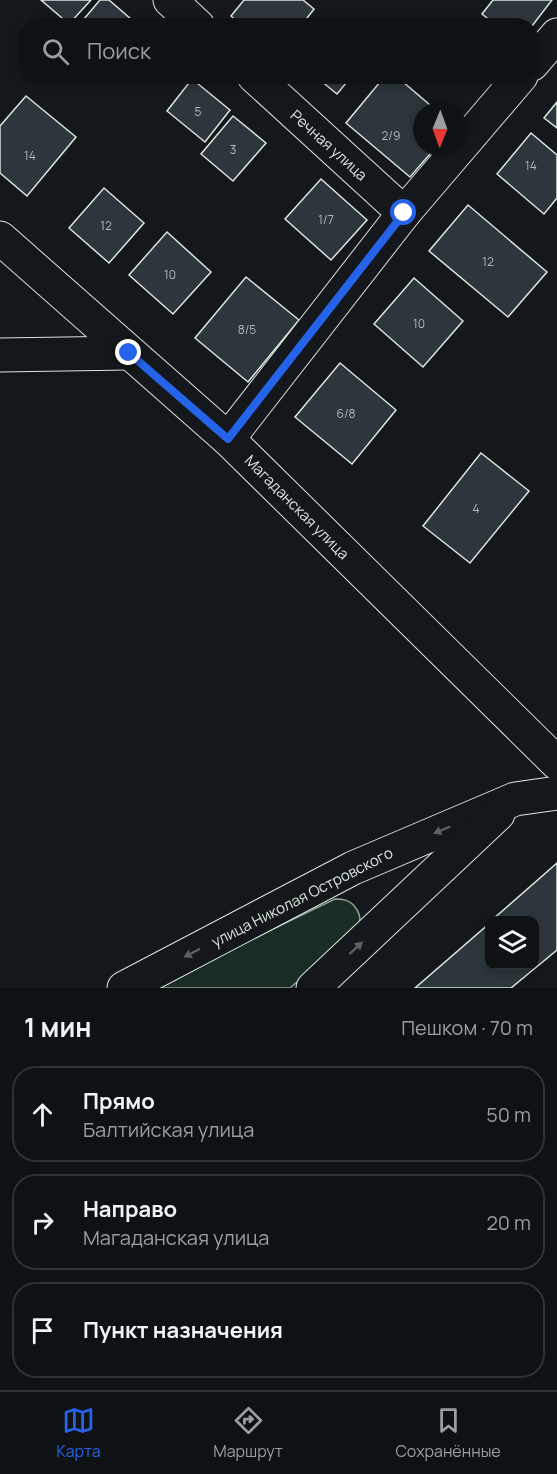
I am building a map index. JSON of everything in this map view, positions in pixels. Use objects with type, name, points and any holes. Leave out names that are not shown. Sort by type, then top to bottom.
[{"type":"street","points":[[170,0],[189,18]]},
{"type":"street","points":[[539,55],[557,35]]},
{"type":"street","name":"Речная улица","points":[[263,84],[404,213]]},
{"type":"street","points":[[228,439],[404,213],[514,84]]},
{"type":"street","name":"Магаданская улица","points":[[0,238],[228,439],[557,763]]},
{"type":"street","points":[[0,355],[129,353]]},
{"type":"street","name":"улица Николая Островского","points":[[313,988],[515,799],[557,771]]},
{"type":"street","points":[[515,799],[557,793]]},
{"type":"street","name":"улица Николая Островского","points":[[124,988],[353,868],[515,799]]},
{"type":"green space","points":[[335,899],[346,900],[353,905],[359,916],[359,925],[348,940],[290,988],[160,988],[248,941]]},
{"type":"building","points":[[41,0],[91,0],[74,18],[62,18]]},
{"type":"building","points":[[100,0],[109,0],[130,18],[85,18]]},
{"type":"building","points":[[244,0],[303,0],[314,9],[307,18],[233,18],[231,16]]},
{"type":"building","points":[[493,0],[552,0],[538,18],[487,18],[482,14]]},
{"type":"building","points":[[188,84],[198,84],[230,110],[205,142],[167,111]]},
{"type":"building","points":[[325,84],[345,84],[337,94]]},
{"type":"building","points":[[378,84],[405,84],[426,102],[413,102],[413,156],[428,156],[410,177],[346,123]]},
{"type":"building","points":[[26,96],[76,137],[27,196],[0,173],[0,126]]},
{"type":"building","points":[[557,102],[557,128],[544,118]]},
{"type":"building","points":[[233,116],[266,143],[233,181],[201,154]]},
{"type":"building","points":[[531,133],[557,155],[557,198],[544,214],[497,174]]},
{"type":"building","points":[[321,179],[367,220],[331,260],[285,219]]},
{"type":"building","points":[[104,188],[144,223],[109,263],[69,228]]},
{"type":"building","points":[[468,205],[547,272],[508,317],[429,251]]},
{"type":"building","points":[[167,232],[211,272],[173,314],[129,275]]},
{"type":"building","points":[[246,277],[299,320],[248,382],[195,338]]},
{"type":"building","points":[[414,278],[463,321],[423,367],[374,324]]},
{"type":"building","points":[[340,363],[396,410],[352,464],[295,417]]},
{"type":"building","points":[[481,453],[529,491],[470,563],[423,526]]},
{"type":"building","points":[[557,863],[557,950],[539,965],[539,916],[497,916]]},
{"type":"building","points":[[485,927],[485,970],[533,970],[511,988],[415,988]]},
{"type":"route","points":[[129,353],[228,439],[404,213]]}]
